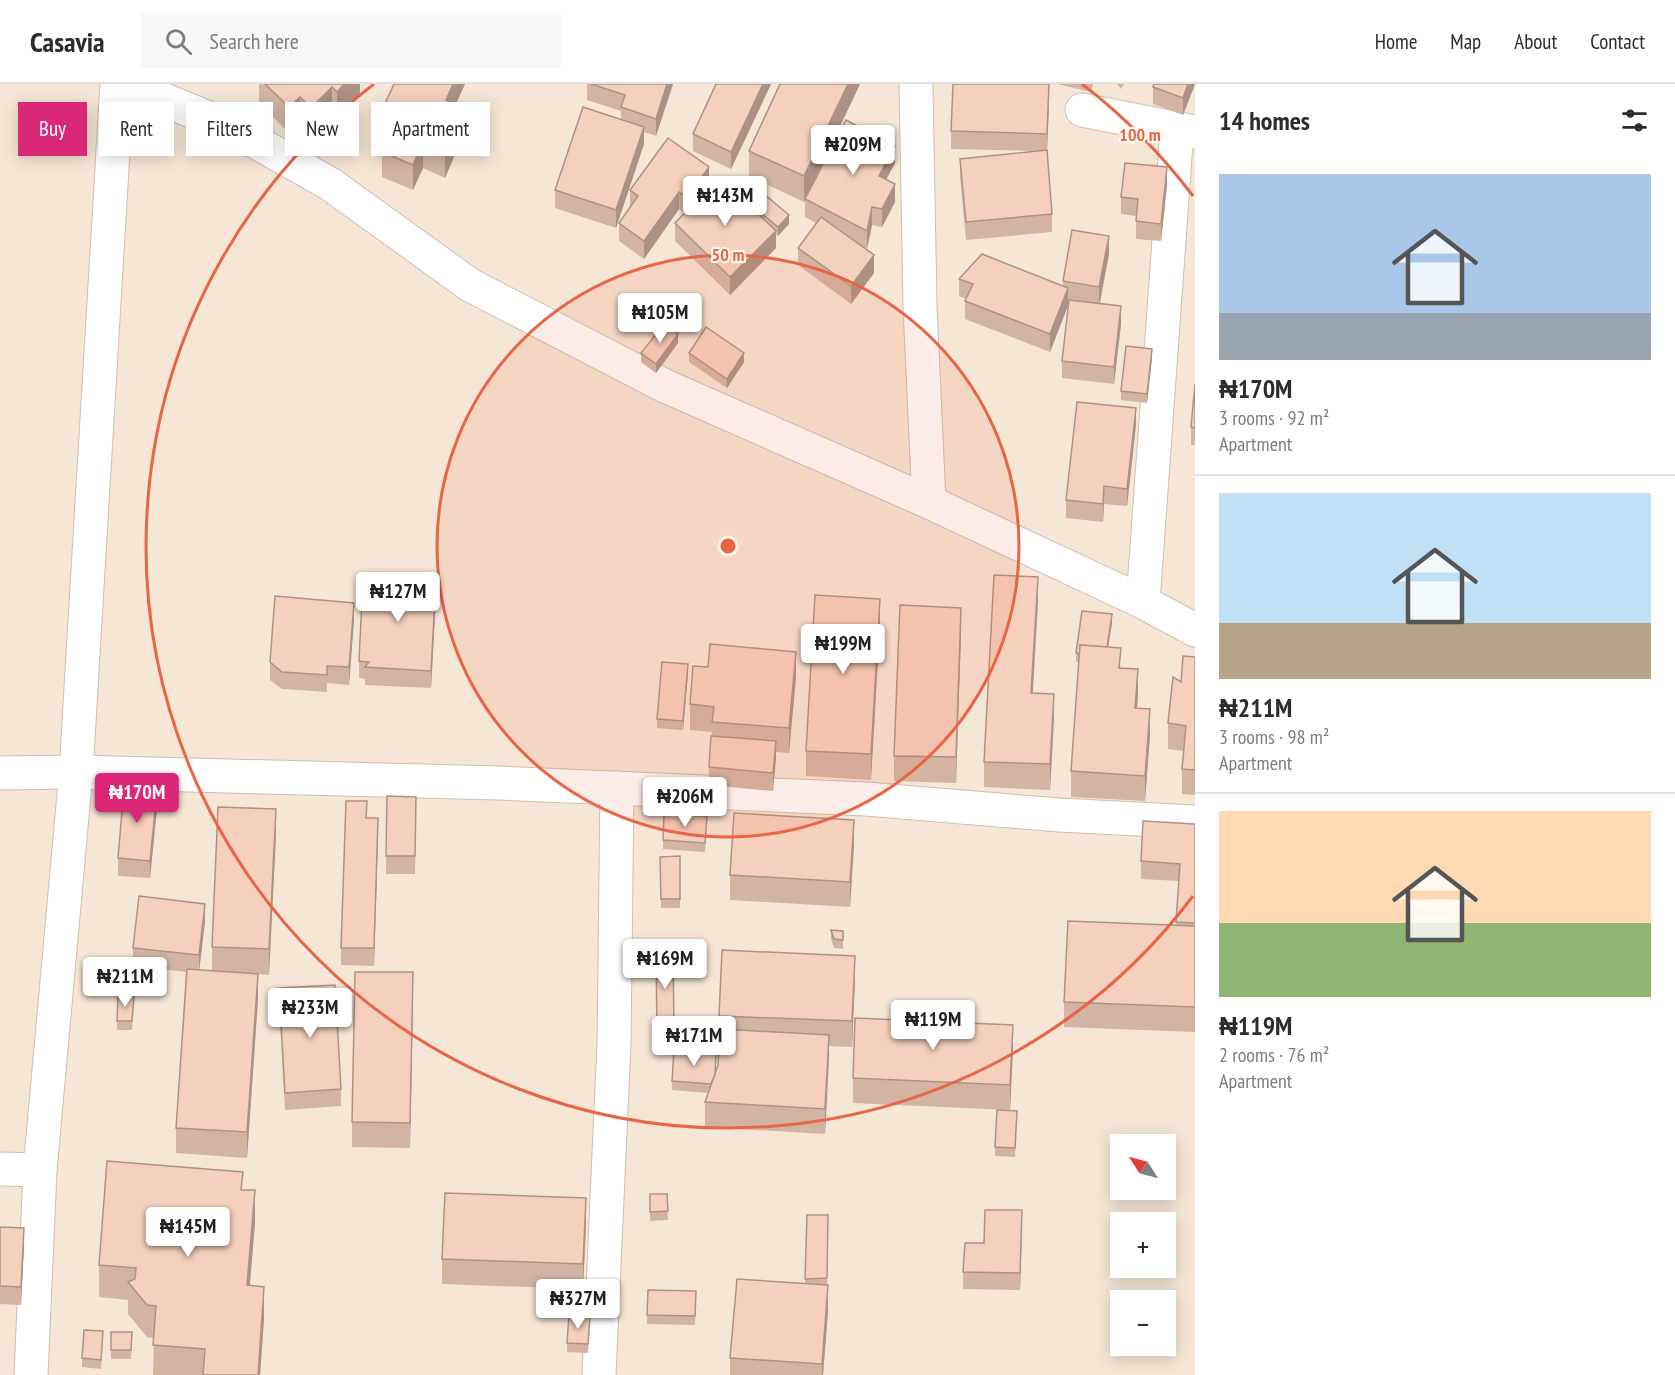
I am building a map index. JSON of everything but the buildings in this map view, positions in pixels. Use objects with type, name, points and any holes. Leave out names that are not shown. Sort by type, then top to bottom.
[{"type":"street","points":[[31,1375],[40,1170],[76,772],[117,84]]},
{"type":"street","points":[[125,84],[226,125],[330,184],[470,285],[665,386],[929,502],[1143,602],[1195,630]]},
{"type":"street","points":[[916,84],[920,307],[929,502]]},
{"type":"street","points":[[1082,110],[1186,130],[1143,602]]},
{"type":"street","points":[[0,773],[76,772],[617,788],[866,799],[1059,815],[1195,822]]},
{"type":"street","points":[[599,1375],[614,1044],[617,788]]},
{"type":"street","points":[[0,1169],[40,1170]]},
{"type":"shaded area","points":[[0,84],[1195,84],[1195,1375],[0,1375]]}]
